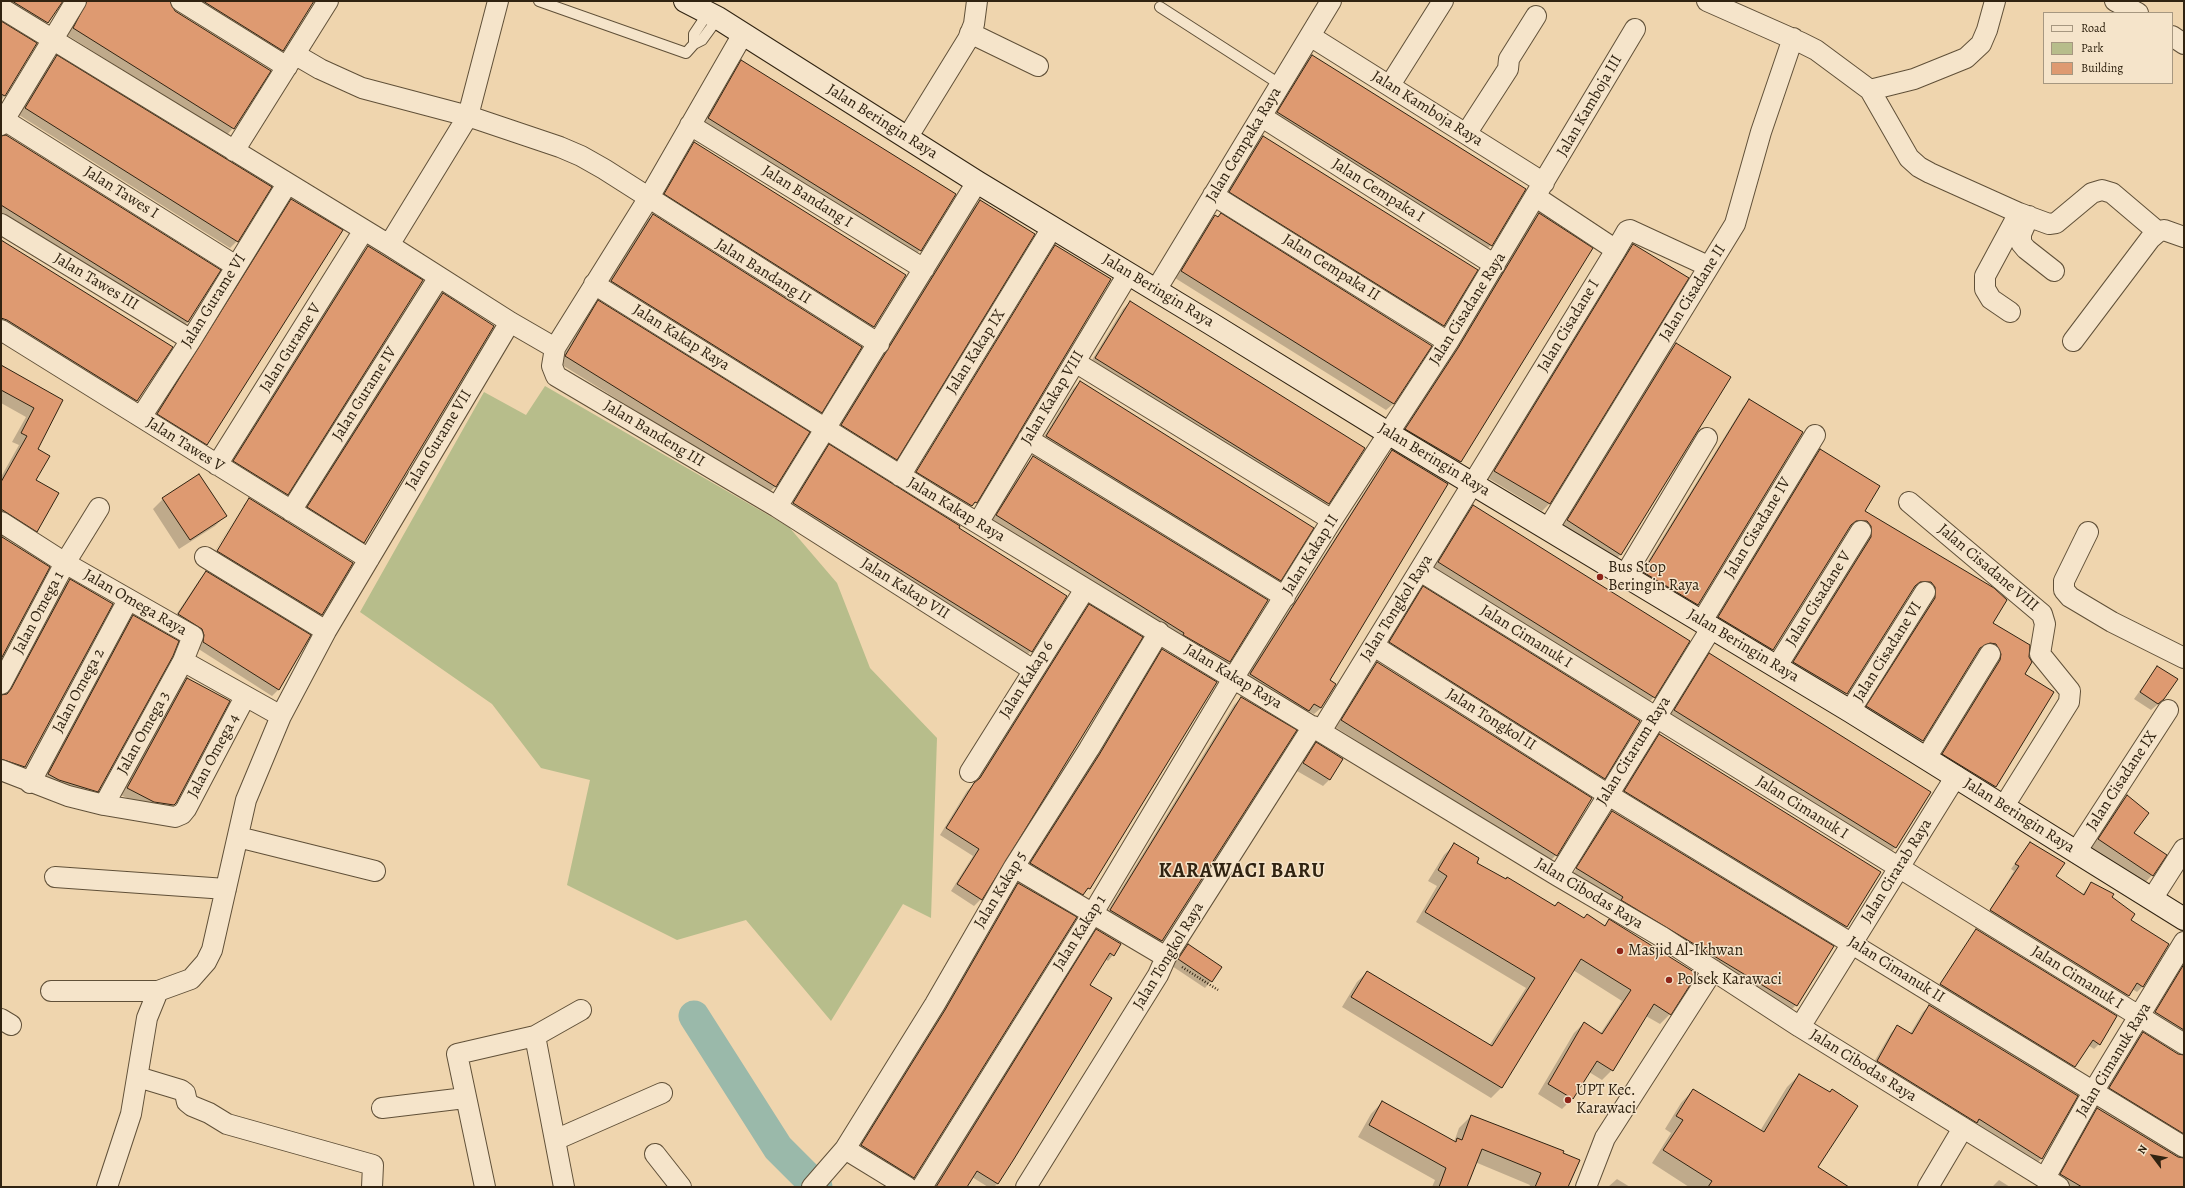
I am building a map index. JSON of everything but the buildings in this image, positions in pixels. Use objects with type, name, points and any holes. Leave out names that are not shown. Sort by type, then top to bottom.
[{"type":"street","points":[[2,121],[76,1]]},
{"type":"street","name":"Jalan Bandang II","points":[[181,1],[291,61],[320,69],[362,88],[468,116],[560,147],[581,156],[604,169],[648,199],[878,344]]},
{"type":"street","points":[[234,151],[328,1]]},
{"type":"street","points":[[389,245],[468,116],[498,1]]},
{"type":"street","name":"Jalan Beringin Raya","points":[[685,1],[713,15],[977,182],[1388,433],[1777,666],[2184,919]]},
{"type":"street","points":[[907,138],[970,34],[974,24],[977,1]]},
{"type":"street","name":"Jalan Cempaka Raya","points":[[1156,290],[1331,1]]},
{"type":"street","points":[[1390,85],[1443,1]]},
{"type":"street","points":[[1707,1],[1793,38],[1816,50],[1870,90],[1912,162],[1930,173],[2049,224],[2056,223],[2092,193],[2102,190],[2112,193],[2158,232]]},
{"type":"street","points":[[1870,90],[1914,79],[1966,58],[1981,44],[1989,26],[1995,1]]},
{"type":"street","points":[[2115,1],[2136,12]]},
{"type":"street","points":[[1,8],[389,245],[510,322],[555,348],[648,199],[743,34]]},
{"type":"street","points":[[1466,134],[1508,69],[1509,59],[1536,16]]},
{"type":"street","name":"Jalan Kamboja III","points":[[1540,190],[1635,28]]},
{"type":"street","points":[[970,34],[1038,66]]},
{"type":"street","name":"Jalan Kamboja Raya","points":[[1310,36],[1466,134],[1540,190]]},
{"type":"street","points":[[2173,37],[2184,44]]},
{"type":"street","name":"Jalan Cisadane II","points":[[1548,529],[1708,266],[1723,247],[1741,209],[1761,132],[1793,38]]},
{"type":"street","name":"Jalan Cempaka I","points":[[1262,117],[1495,265]]},
{"type":"street","name":"Jalan Tawes I","points":[[2,121],[236,266]]},
{"type":"street","name":"Jalan Bandang I","points":[[690,125],[924,269]]},
{"type":"street","points":[[777,508],[977,182]]},
{"type":"street","name":"Jalan Gurame VI","points":[[141,417],[191,340],[287,184]]},
{"type":"street","points":[[1540,190],[1616,250]]},
{"type":"street","name":"Jalan Cisadane Raya","points":[[1388,433],[1448,342],[1540,190]]},
{"type":"street","name":"Jalan Cempaka II","points":[[1213,195],[1448,342]]},
{"type":"street","points":[[2024,214],[2021,234],[2022,243],[2026,249],[2054,271]]},
{"type":"street","points":[[2010,312],[1991,299],[1985,290],[1985,276],[2024,214]]},
{"type":"street","name":"Jalan Tawes III","points":[[1,224],[191,340]]},
{"type":"street","name":"Jalan Kakap IX","points":[[900,476],[1052,228]]},
{"type":"street","name":"Jalan Gurame V","points":[[217,465],[364,230]]},
{"type":"street","name":"Jalan Cisadane I","points":[[1473,484],[1627,231],[1630,230],[1708,266]]},
{"type":"street","points":[[2073,341],[2139,252],[2158,232],[2171,231],[2184,237]]},
{"type":"street","name":"Jalan Kakap VIII","points":[[978,523],[1128,274]]},
{"type":"street","name":"Jalan Gurame IV","points":[[292,511],[439,277]]},
{"type":"street","name":"Jalan Kakap Raya","points":[[594,284],[900,476],[1317,728]]},
{"type":"street","name":"Jalan Gurame VII","points":[[50,991],[158,991],[191,979],[206,962],[216,935],[246,800],[281,716],[326,631],[510,322]]},
{"type":"street","name":"Jalan Tawes V","points":[[1,330],[369,559]]},
{"type":"street","name":"Jalan Bandeng III","points":[[555,348],[552,366],[556,376],[777,508]]},
{"type":"street","points":[[1075,362],[1332,520]]},
{"type":"street","name":"Jalan Kakap II","points":[[1234,677],[1388,433]]},
{"type":"street","name":"Jalan Cisadane IV","points":[[1707,624],[1814,435]]},
{"type":"street","points":[[1625,575],[1707,438]]},
{"type":"street","points":[[1028,439],[1285,597]]},
{"type":"street","name":"Jalan Tongkol Raya","points":[[1026,1187],[1158,976],[1166,957],[1317,728],[1374,646],[1473,484]]},
{"type":"street","name":"Jalan Cisadane VIII","points":[[1909,502],[2042,614],[2045,624],[2040,654],[2070,691],[2069,702],[2004,806]]},
{"type":"street","name":"Jalan Omega 1","points":[[1,684],[65,563],[99,508]]},
{"type":"street","name":"Jalan Kakap VII","points":[[777,508],[1033,670]]},
{"type":"street","name":"Jalan Omega Raya","points":[[1,522],[65,563],[193,636],[183,661],[281,716]]},
{"type":"street","name":"Jalan Cisadane V","points":[[1777,666],[1861,531]]},
{"type":"street","points":[[2088,532],[2064,581],[2064,590],[2070,597],[2112,622],[2184,658]]},
{"type":"street","points":[[205,557],[326,631]]},
{"type":"street","name":"Jalan Cimanuk I","points":[[1420,571],[2184,1044]]},
{"type":"street","name":"Jalan Kakap 6","points":[[970,772],[1085,589]]},
{"type":"street","name":"Jalan Cisadane VI","points":[[1850,711],[1925,592]]},
{"type":"street","name":"Jalan Omega 2","points":[[30,783],[128,600]]},
{"type":"street","name":"Jalan Citarum Raya","points":[[1558,876],[1655,717],[1707,624]]},
{"type":"street","name":"Jalan Kakap 5","points":[[816,1181],[845,1149],[935,1004],[1014,867],[1089,749],[1159,632]]},
{"type":"street","name":"Jalan Tongkol II","points":[[1374,646],[1607,794]]},
{"type":"street","points":[[1926,758],[1990,654]]},
{"type":"street","name":"Jalan Omega 3","points":[[104,805],[183,661]]},
{"type":"street","name":"Jalan Kakap 1","points":[[922,1187],[1093,913],[1234,677]]},
{"type":"street","name":"Jalan Omega 4","points":[[104,805],[175,817],[182,814],[245,697]]},
{"type":"street","name":"Jalan Cisadane IX","points":[[2076,852],[2168,710]]},
{"type":"street","name":"Jalan Cibodas Raya","points":[[1317,728],[1558,876],[1662,937],[1800,1027],[2052,1183]]},
{"type":"street","points":[[1,770],[30,783],[68,796],[104,805]]},
{"type":"street","name":"Jalan Cirarab Raya","points":[[1800,1027],[1956,776]]},
{"type":"street","name":"Jalan Cimanuk II","points":[[1607,794],[2184,1147]]},
{"type":"street","points":[[238,837],[375,871]]},
{"type":"street","points":[[2152,899],[2184,849]]},
{"type":"street","points":[[1014,867],[1166,957]]},
{"type":"street","points":[[55,877],[226,889]]},
{"type":"street","name":"Jalan Cimanuk Raya","points":[[2052,1183],[2093,1092],[2140,1017],[2184,942]]},
{"type":"street","points":[[1586,1187],[1605,1138],[1713,970]]},
{"type":"street","points":[[107,1187],[131,1114],[147,1018],[158,991]]},
{"type":"street","points":[[485,1187],[465,1098],[457,1054],[534,1036],[581,1010]]},
{"type":"street","points":[[534,1036],[564,1187]]},
{"type":"street","points":[[138,1077],[186,1093],[187,1102],[192,1106],[209,1113],[227,1124],[373,1165],[372,1187]]},
{"type":"street","points":[[555,1140],[662,1092]]},
{"type":"street","points":[[382,1108],[465,1098]]},
{"type":"street","points":[[1928,1187],[1963,1128]]},
{"type":"street","points":[[845,1149],[907,1187]]},
{"type":"street","points":[[655,1154],[681,1187]]},
{"type":"lane","points":[[539,1],[686,53],[694,44],[702,40],[713,15]]},
{"type":"lane","points":[[1160,7],[1281,85]]},
{"type":"path","points":[[1166,957],[1218,990]]},
{"type":"green space","points":[[545,386],[789,527],[837,583],[870,668],[937,738],[931,918],[903,904],[831,1021],[746,920],[677,940],[567,885],[590,780],[541,768],[492,704],[360,612],[484,392],[526,415]]},
{"type":"waterway","points":[[694,1016],[778,1148],[817,1187]]},
{"type":"place","name":"Bus Stop Beringin Raya","points":[[1600,577]]},
{"type":"place","name":"Masjid Al-Ikhwan","points":[[1620,951]]},
{"type":"place","name":"Polsek Karawaci","points":[[1669,980]]},
{"type":"place","name":"UPT Kec. Karawaci","points":[[1568,1100]]},
{"type":"district","name":"KARAWACI BARU","points":[[1242,872]]}]
